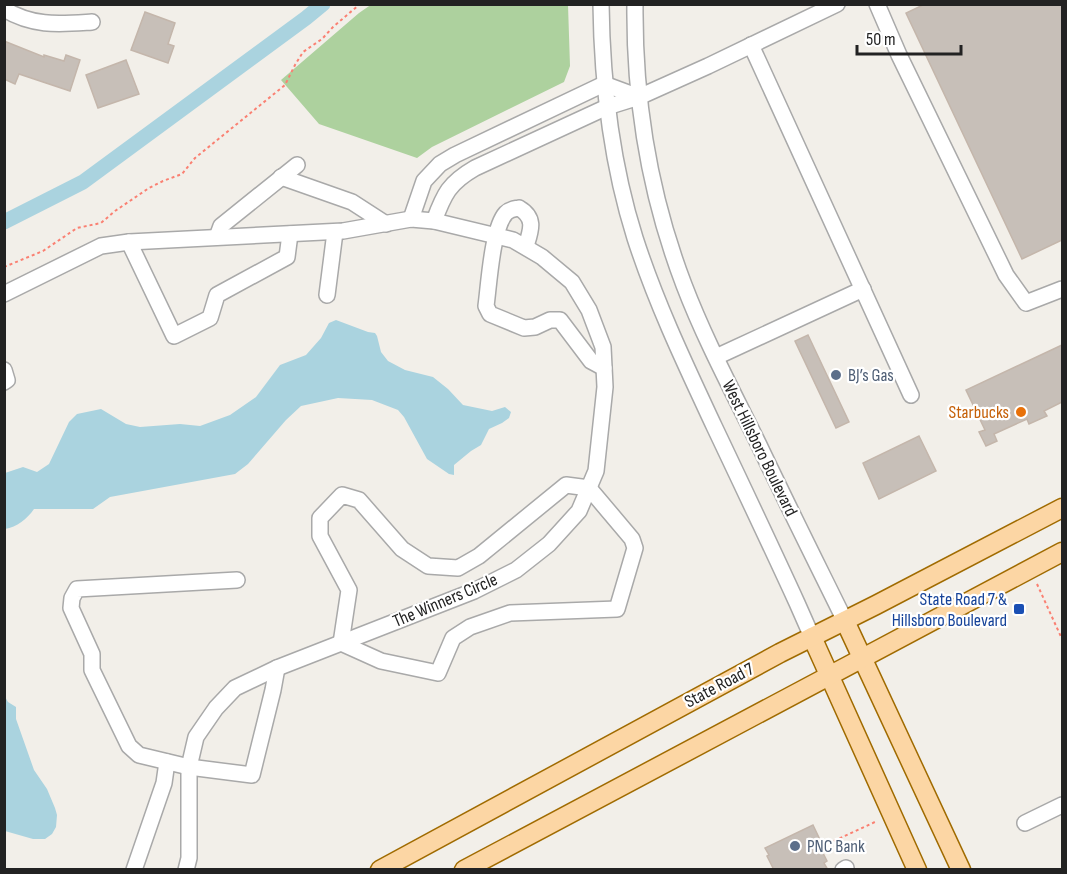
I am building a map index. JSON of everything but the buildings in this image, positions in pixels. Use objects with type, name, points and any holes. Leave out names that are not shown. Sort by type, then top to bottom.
[{"type":"main road","name":"State Road 7","points":[[380,870],[780,653],[1062,508]]},
{"type":"main road","points":[[464,870],[1062,552]]},
{"type":"main road","name":"West Hillsboro Boulevard","points":[[845,621],[961,870]]},
{"type":"main road","name":"West Hillsboro Boulevard","points":[[812,637],[917,870]]},
{"type":"street","name":"West Hillsboro Boulevard","points":[[601,4],[607,107],[627,208],[638,245],[673,339],[812,637]]},
{"type":"street","name":"West Hillsboro Boulevard","points":[[635,4],[639,97],[652,175],[684,284],[716,357],[845,621]]},
{"type":"street","points":[[434,221],[442,197],[459,177],[607,107],[639,97],[837,4]]},
{"type":"street","points":[[877,4],[899,55],[1006,275],[1026,303],[1062,289]]},
{"type":"street","points":[[4,9],[29,21],[52,25],[92,22]]},
{"type":"street","points":[[751,45],[911,395]]},
{"type":"street","points":[[411,219],[424,181],[440,164],[455,154],[604,84],[639,97]]},
{"type":"street","points":[[484,141],[493,160]]},
{"type":"street","points":[[217,237],[221,226],[297,165]]},
{"type":"street","points":[[281,177],[352,202],[386,224]]},
{"type":"street","points":[[526,246],[532,230],[531,221],[526,212],[519,208],[511,209],[504,215],[496,236],[486,306],[490,314],[524,328],[536,327],[550,320],[560,320],[591,361],[604,368]]},
{"type":"street","name":"The Winners Circle","points":[[4,294],[101,246],[129,242],[335,232],[411,219],[434,221],[513,240],[543,257],[572,282],[589,310],[603,347],[605,387],[596,471],[579,511],[549,544],[516,570],[474,591],[277,668],[235,688],[216,708],[196,737],[189,766],[189,858],[186,870]]},
{"type":"street","points":[[327,295],[335,232]]},
{"type":"street","points":[[129,242],[174,336],[210,318],[217,295],[287,257],[290,234]]},
{"type":"street","points":[[716,357],[863,289]]},
{"type":"street","points":[[4,370],[7,380],[4,382]]},
{"type":"street","points":[[567,485],[589,488],[632,539],[635,548],[617,609],[510,613],[470,627],[453,638],[438,673],[381,661],[340,643],[349,590],[320,536],[320,518],[342,495],[359,500],[402,549],[428,566],[458,568],[479,556],[567,485]]},
{"type":"street","points":[[237,580],[77,589],[72,598],[71,608],[92,654],[92,670],[129,746],[139,756],[252,776],[277,668]]},
{"type":"street","points":[[134,870],[164,783],[167,762]]},
{"type":"street","points":[[1024,823],[1062,805]]},
{"type":"path","points":[[4,267],[43,251],[77,228],[100,223],[149,188],[182,174],[195,158],[285,85],[303,52],[322,39],[360,4]]},
{"type":"path","points":[[1042,595],[1062,639]]},
{"type":"path","points":[[834,841],[892,815]]},
{"type":"green space","points":[[372,4],[568,5],[570,66],[564,82],[432,147],[417,158],[319,124],[281,80]]},
{"type":"water","points":[[336,320],[375,333],[381,352],[388,361],[405,370],[433,377],[463,405],[492,411],[505,407],[511,412],[509,418],[489,429],[481,445],[454,465],[454,475],[427,459],[398,410],[372,400],[338,398],[301,406],[248,464],[235,474],[110,497],[93,509],[34,509],[21,522],[5,529],[5,473],[23,467],[37,472],[49,464],[69,422],[77,414],[101,409],[126,424],[140,427],[180,424],[200,426],[230,415],[256,397],[280,365],[306,355],[321,338],[329,323]]},
{"type":"water","points":[[4,695],[8,702],[16,707],[16,719],[34,770],[47,789],[57,815],[56,827],[45,839],[33,839],[5,831]]},
{"type":"waterway","points":[[4,222],[83,182],[323,4]]},
{"type":"place","name":"BJ’s Gas","points":[[836,375]]},
{"type":"place","name":"Starbucks","points":[[1021,412]]},
{"type":"place","name":"State Road 7 & Hillsboro Boulevard","points":[[1019,609]]},
{"type":"place","name":"PNC Bank","points":[[795,846]]}]
